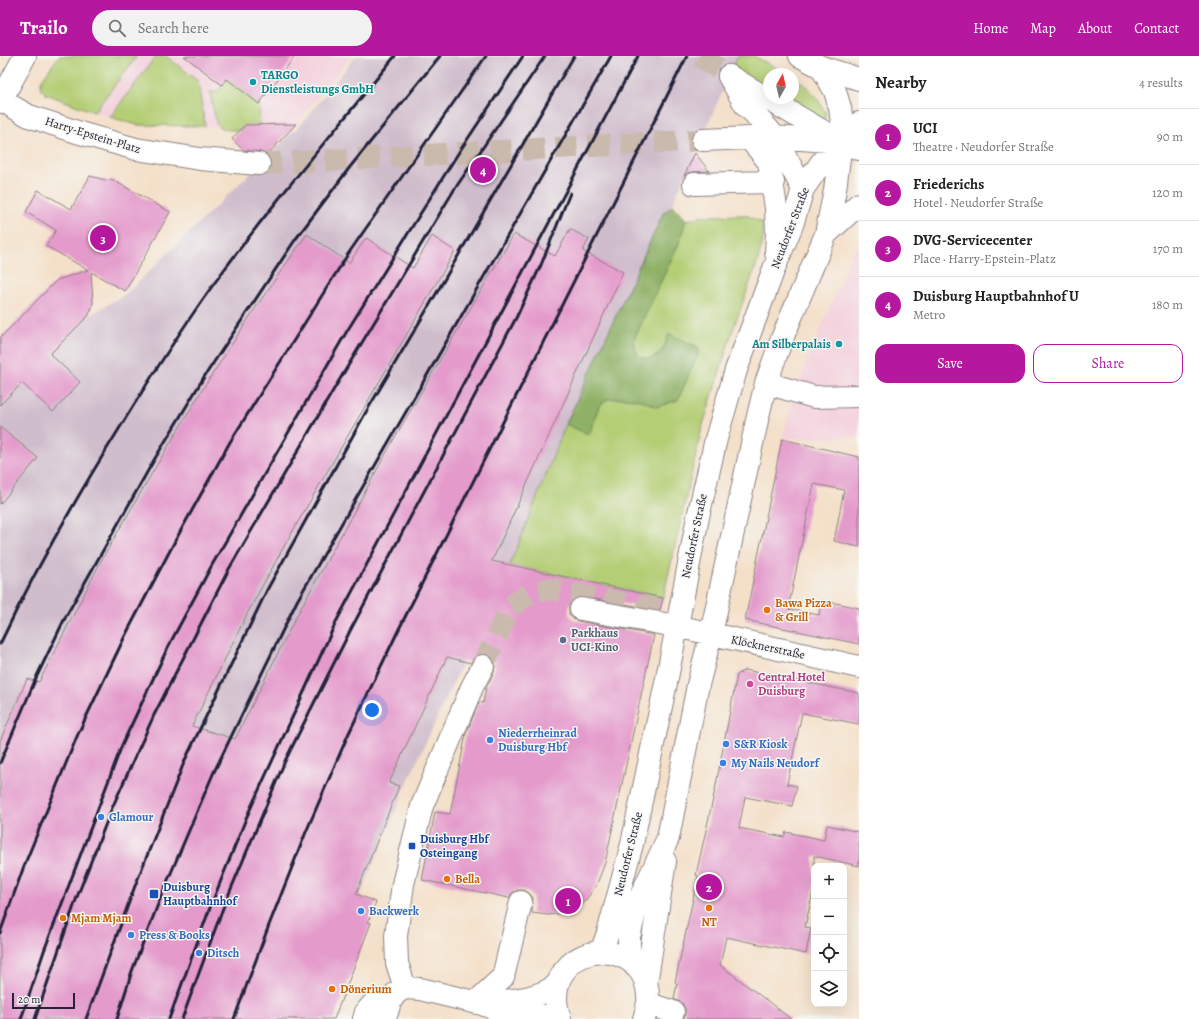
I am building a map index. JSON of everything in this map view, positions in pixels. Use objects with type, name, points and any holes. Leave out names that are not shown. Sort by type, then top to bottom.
[{"type":"street","points":[[2,99],[25,56]]},
{"type":"street","points":[[800,56],[821,67],[859,79]]},
{"type":"street","name":"Neudorfer Straße","points":[[821,67],[835,91],[840,108],[842,124],[850,145]]},
{"type":"street","points":[[803,189],[774,137],[754,113],[746,106],[729,76],[850,145]]},
{"type":"street","name":"Harry-Epstein-Platz","points":[[2,99],[29,116],[80,133],[136,149],[200,159],[260,164]]},
{"type":"street","name":"Neudorfer Straße","points":[[646,1013],[648,995],[641,975],[629,951],[629,936],[637,904],[668,838],[698,685],[712,634],[742,484],[766,383],[781,341],[826,234],[835,190],[859,123]]},
{"type":"street","points":[[703,140],[774,137],[850,145]]},
{"type":"street","points":[[749,138],[770,162],[777,233],[774,266]]},
{"type":"street","name":"Neudorfer Straße","points":[[600,952],[608,932],[632,844],[667,678],[698,517],[716,439],[736,370],[774,266],[792,225],[803,189],[821,163],[850,145]]},
{"type":"street","points":[[694,184],[773,182]]},
{"type":"street","name":"Neudorfer Straße","points":[[826,234],[859,204]]},
{"type":"street","points":[[766,383],[814,397],[859,396]]},
{"type":"street","name":"Klöcknerstraße","points":[[581,609],[676,626],[859,667]]},
{"type":"street","points":[[393,1003],[397,963],[396,936],[403,884],[420,813],[469,694],[483,666]]},
{"type":"street","points":[[479,1003],[503,977],[521,902]]},
{"type":"street","points":[[560,1019],[556,1010],[555,997],[558,984],[564,971],[574,961],[586,954],[600,952],[613,953],[625,958],[641,975]]},
{"type":"street","points":[[479,1003],[528,997],[549,991],[558,984]]},
{"type":"street","points":[[364,1019],[366,1012],[374,1003],[393,1003],[420,989],[479,1003],[513,1016],[548,1016],[554,1019]]},
{"type":"street","points":[[646,1013],[655,1006],[673,1012]]},
{"type":"shaded area","points":[[59,56],[352,56],[296,124],[245,125],[240,130],[225,130],[218,127],[136,125],[94,112],[46,94],[41,89],[41,81]]},
{"type":"shaded area","points":[[356,56],[738,56],[673,203],[674,206],[664,212],[566,424],[510,565],[463,661],[404,790],[331,966],[0,1019],[0,504],[38,458],[0,427],[0,405],[88,316],[127,293],[304,121]]},
{"type":"shaded area","name":"Am Silberpalais","points":[[859,244],[859,437],[782,439],[797,386],[852,253]]},
{"type":"green space","points":[[59,56],[137,56],[94,112],[46,94],[41,89],[41,81]]},
{"type":"green space","points":[[156,56],[166,56],[198,81],[205,126],[137,125],[110,117]]},
{"type":"green space","points":[[738,56],[754,56],[776,68],[763,68],[763,85],[733,66]]},
{"type":"green space","points":[[227,79],[259,104],[260,125],[245,125],[240,130],[223,129],[218,126],[216,123],[210,92],[212,91],[216,93]]},
{"type":"green space","points":[[799,81],[808,88],[820,103],[826,114],[825,119],[821,119],[794,104],[799,104]]},
{"type":"green space","points":[[674,206],[686,220],[704,216],[746,215],[763,223],[763,240],[757,263],[732,332],[702,428],[663,598],[510,565],[566,424],[664,212]]},
{"type":"green space","points":[[674,206],[686,220],[679,243],[635,337],[634,347],[636,352],[643,358],[652,358],[661,351],[669,334],[696,346],[699,348],[699,352],[678,400],[657,407],[641,400],[624,398],[608,399],[599,406],[589,435],[566,424],[664,212]]},
{"type":"building","name":"TARGO Dienstleistungs GmbH","points":[[184,56],[295,56],[259,104],[227,79],[222,85]]},
{"type":"building","points":[[296,124],[267,155],[260,152],[243,150],[232,139],[245,125]]},
{"type":"building","points":[[695,153],[709,171],[688,173],[684,176]]},
{"type":"building","points":[[90,176],[109,181],[111,179],[170,212],[125,291],[91,272],[93,303],[88,316],[50,354],[80,382],[53,412],[22,383],[0,405],[0,338],[57,280],[88,270],[46,246],[56,230],[26,212],[38,190],[71,209]]},
{"type":"building","points":[[570,229],[589,239],[583,251],[623,272],[492,561],[663,598],[660,610],[583,597],[576,597],[571,601],[569,606],[569,614],[573,619],[578,621],[654,635],[605,863],[596,886],[583,904],[564,913],[548,915],[532,913],[533,898],[524,890],[517,890],[512,893],[509,898],[422,880],[435,812],[450,814],[466,734],[479,702],[483,703],[486,688],[494,672],[495,666],[493,659],[489,655],[483,654],[476,656],[471,663],[447,657],[389,783],[399,786],[356,894],[376,902],[368,922],[371,923],[334,1019],[0,1019],[0,741],[27,679],[39,682],[101,561],[152,473],[206,384],[258,304],[307,234],[349,263],[366,238],[413,268],[432,236],[455,251],[287,541],[248,612],[192,726],[235,739],[296,617],[395,437],[514,234],[555,256]]},
{"type":"building","points":[[0,427],[38,458],[0,504]]},
{"type":"building","points":[[782,439],[859,457],[859,547],[834,541],[844,490],[814,484],[788,609],[819,615],[822,600],[859,608],[859,644],[745,620]]},
{"type":"building","points":[[745,670],[859,693],[859,724],[802,713],[787,784],[797,786],[792,806],[745,797],[739,828],[784,837],[786,832],[824,840],[827,825],[859,832],[859,866],[814,856],[814,863],[811,863],[811,900],[805,927],[811,928],[806,954],[726,937],[720,965],[791,1019],[683,1019],[685,1016],[685,1009],[682,1003],[674,999],[677,984],[675,982],[698,876],[696,875],[715,790],[737,675]]},
{"type":"tunnel","points":[[700,56],[729,76]]},
{"type":"tunnel","points":[[259,164],[703,140]]},
{"type":"tunnel","points":[[483,666],[510,607],[531,592],[549,589],[660,611],[676,626]]},
{"type":"railway","points":[[0,644],[27,589],[72,508],[142,392],[189,320],[213,285],[302,169],[395,56]]},
{"type":"railway","points":[[0,763],[36,678],[66,616],[154,460],[204,377],[295,240],[350,167],[440,56]]},
{"type":"railway","points":[[0,933],[24,866],[78,734],[125,636],[175,541],[230,442],[348,254],[486,56]]},
{"type":"railway","points":[[21,1019],[44,951],[122,745],[168,647],[212,565],[347,331],[457,155],[523,56]]},
{"type":"railway","points":[[35,1019],[77,897],[112,808],[154,715],[229,569],[334,389],[454,190],[545,56]]},
{"type":"railway","points":[[86,1019],[135,886],[185,760],[268,588],[366,412],[574,56]]},
{"type":"railway","points":[[117,1019],[132,971],[162,894],[213,774],[297,601],[611,56]]},
{"type":"railway","points":[[169,1019],[211,905],[247,816],[336,622],[638,56]]},
{"type":"railway","points":[[234,1019],[306,832],[348,735],[398,631],[687,56]]},
{"type":"railway","points":[[182,1019],[223,908],[285,761],[350,631],[516,318],[541,265],[570,193]]},
{"type":"place","name":"TARGO Dienstleistungs GmbH","points":[[253,82]]},
{"type":"place","name":"Duisburg Hauptbahnhof U","points":[[483,170]]},
{"type":"place","name":"DVG-Servicecenter","points":[[103,238]]},
{"type":"place","name":"Am Silberpalais","points":[[839,344]]},
{"type":"place","name":"Bawa Pizza & Grill","points":[[767,610]]},
{"type":"place","name":"Parkhaus UCI-Kino","points":[[563,640]]},
{"type":"place","name":"Central Hotel Duisburg","points":[[750,684]]},
{"type":"place","name":"Niederrheinrad Duisburg Hbf","points":[[490,740]]},
{"type":"place","name":"S&R Kiosk","points":[[726,744]]},
{"type":"place","name":"My Nails Neudorf","points":[[723,763]]},
{"type":"place","name":"Glamour","points":[[101,817]]},
{"type":"place","name":"Duisburg Hbf Osteingang","points":[[412,846]]},
{"type":"place","name":"Bella","points":[[447,879]]},
{"type":"place","name":"Friederichs","points":[[709,887]]},
{"type":"place","name":"Duisburg Hauptbahnhof","points":[[154,894]]},
{"type":"place","name":"UCI","points":[[568,901]]},
{"type":"place","name":"NT","points":[[709,908]]},
{"type":"place","name":"Backwerk","points":[[361,911]]},
{"type":"place","name":"Mjam Mjam","points":[[63,918]]},
{"type":"place","name":"Press & Books","points":[[131,935]]},
{"type":"place","name":"Ditsch","points":[[199,953]]},
{"type":"place","name":"Dönerium","points":[[332,989]]}]
